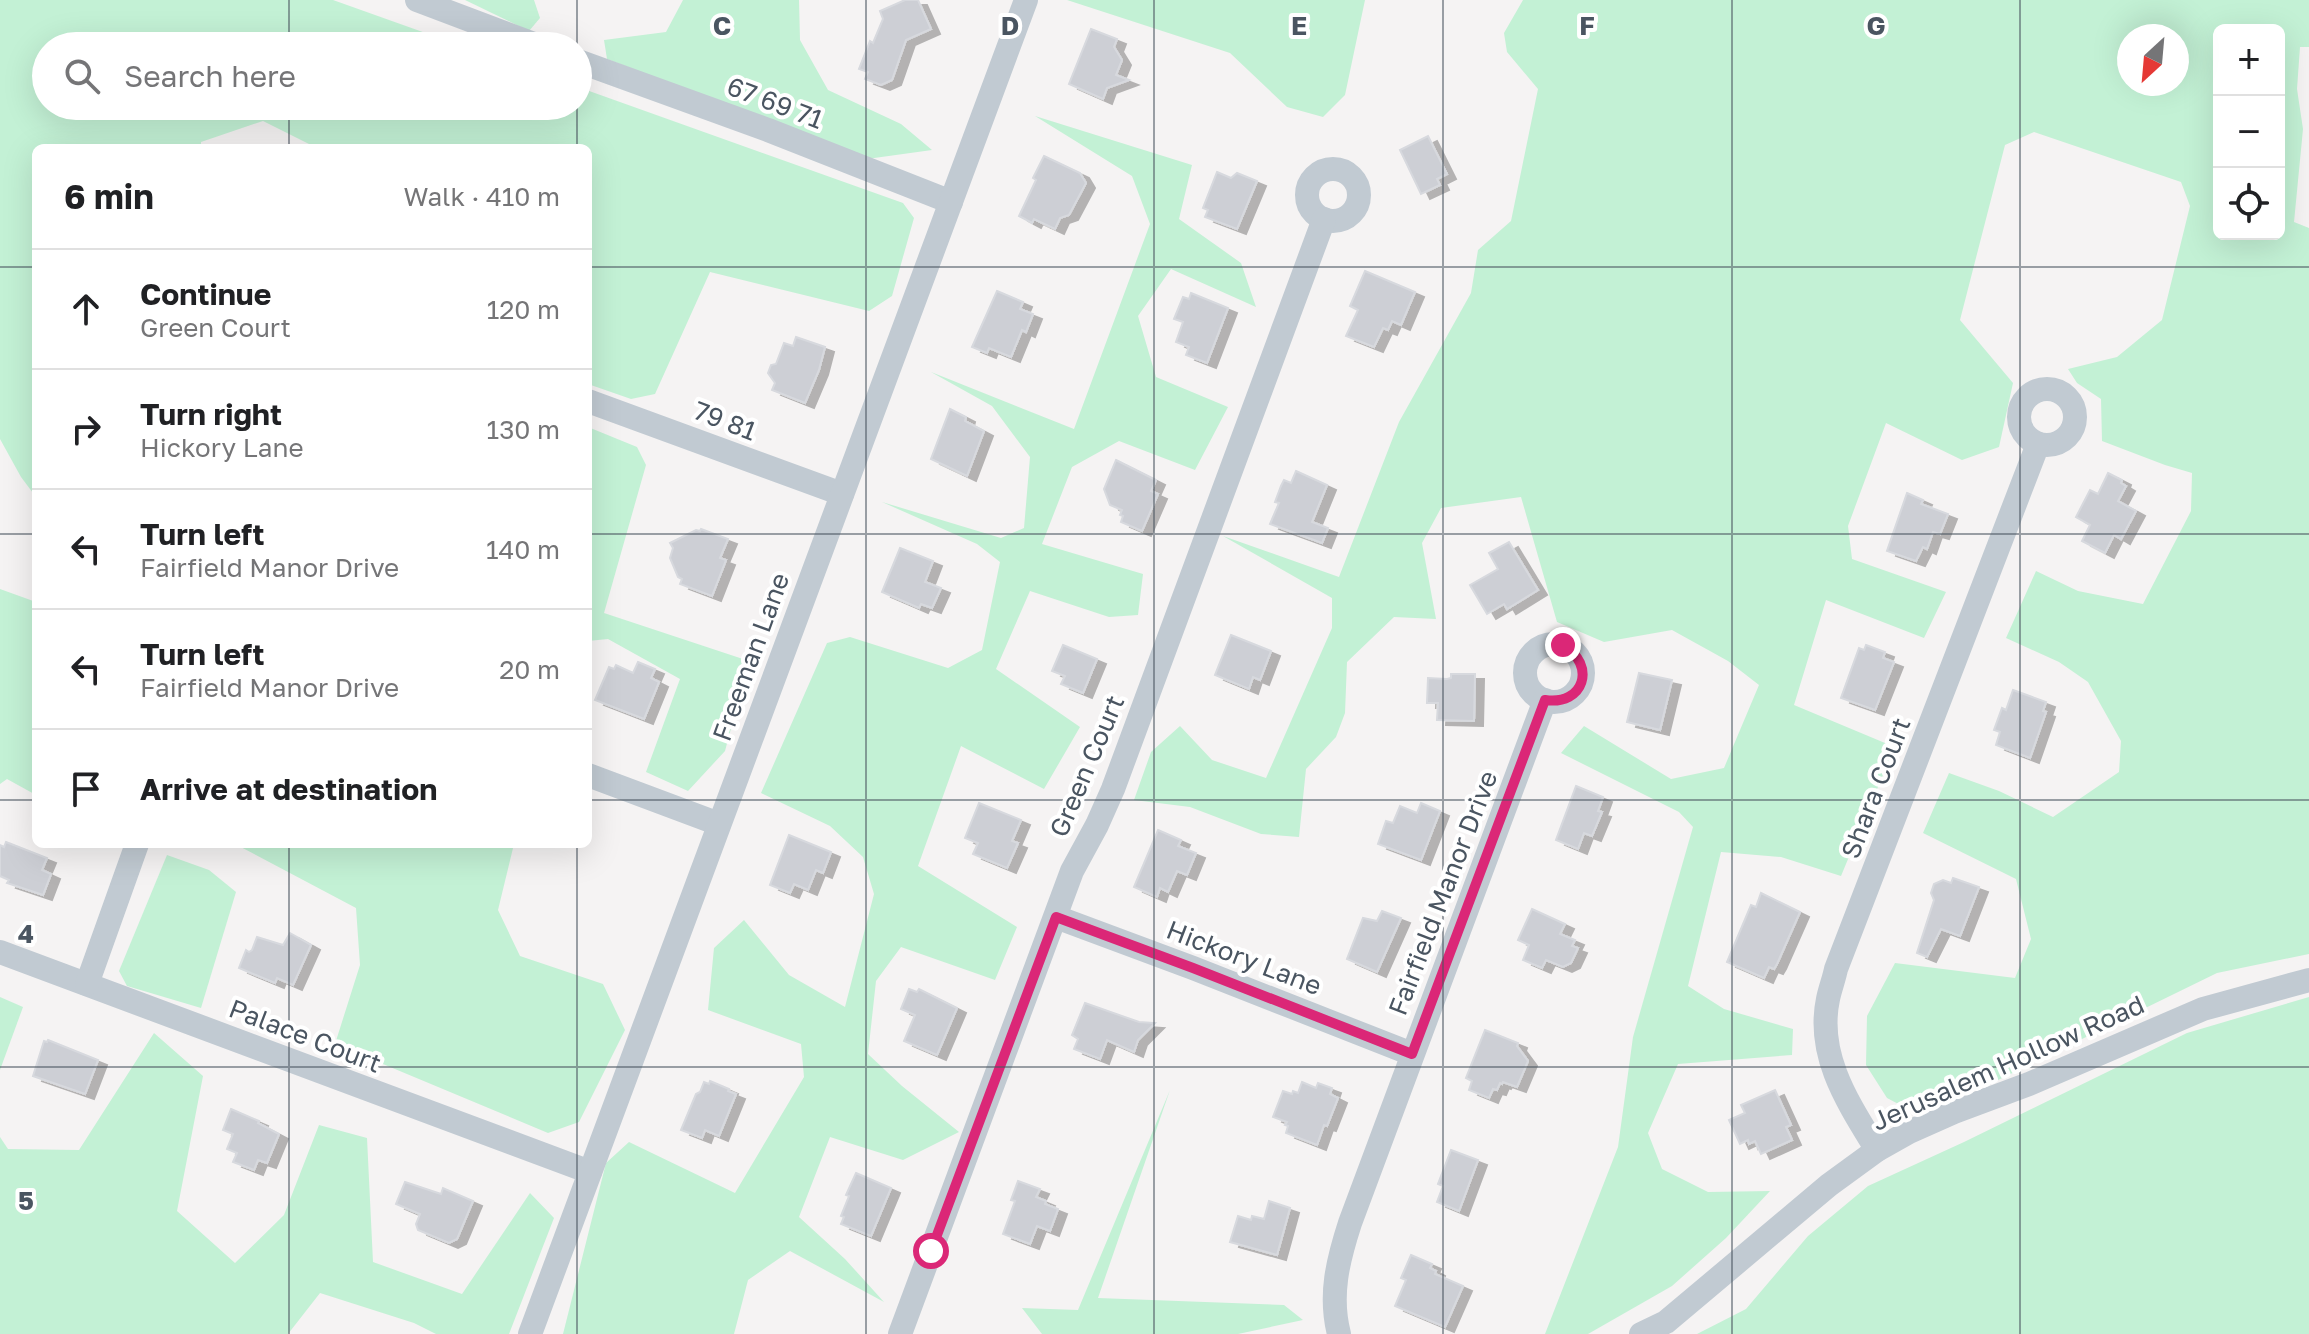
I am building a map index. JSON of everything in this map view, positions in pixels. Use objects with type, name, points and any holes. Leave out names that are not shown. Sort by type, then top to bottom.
[{"type":"street","points":[[417,0],[502,32]]},
{"type":"street","name":"Freeman Lane","points":[[530,1334],[1026,0]]},
{"type":"street","name":"67 69 71","points":[[592,66],[768,130],[951,202]]},
{"type":"street","name":"Green Court","points":[[900,1334],[1072,871],[1113,789],[1324,219]]},
{"type":"street","name":"79 81","points":[[592,402],[842,494]]},
{"type":"street","name":"Shara Court","points":[[1877,1150],[1848,1103],[1831,1066],[1826,1037],[1827,1002],[1836,969],[2038,444]]},
{"type":"street","name":"Fairfield Manor Drive","points":[[1339,1334],[1334,1295],[1337,1263],[1545,700]]},
{"type":"street","points":[[592,776],[719,824]]},
{"type":"street","points":[[87,984],[136,848]]},
{"type":"street","name":"Hickory Lane","points":[[1056,917],[1412,1054]]},
{"type":"street","name":"Palace Court","points":[[0,952],[590,1172]]},
{"type":"street","name":"Jerusalem Hollow Road","points":[[1641,1334],[1666,1322],[1829,1185],[1877,1150],[1909,1132],[2203,1009],[2309,980]]},
{"type":"green space","points":[[0,0],[333,0],[423,32],[32,32],[32,120],[592,120],[592,92],[903,203],[914,218],[892,296],[869,311],[710,272],[655,394],[631,399],[592,385],[592,144],[309,144],[263,121],[201,144],[32,144],[32,492],[0,439]]},
{"type":"green space","points":[[465,0],[534,0],[540,18],[529,31]]},
{"type":"green space","points":[[683,0],[799,0],[800,40],[828,90],[901,124],[932,150],[867,159],[607,59],[604,40],[666,32]]},
{"type":"green space","points":[[1067,0],[1365,0],[1345,95],[1323,117],[1287,107],[1230,53]]},
{"type":"green space","points":[[1523,0],[2309,0],[2309,47],[2300,47],[2297,89],[2303,129],[2294,222],[2309,228],[2309,954],[2217,973],[1994,1082],[1904,1107],[1887,1098],[1866,1065],[1867,1016],[1895,963],[2015,978],[2031,939],[2016,879],[1923,833],[1949,773],[1999,791],[2053,817],[2119,772],[2121,741],[2088,682],[2059,662],[2006,638],[2036,571],[2078,591],[2143,604],[2191,511],[2192,473],[2102,441],[2101,399],[2077,383],[2068,369],[2117,357],[2162,320],[2190,206],[2181,182],[2034,132],[2005,145],[1960,320],[2013,383],[1999,447],[1962,460],[1886,423],[1848,526],[1852,559],[1946,592],[1924,638],[1826,600],[1794,705],[1885,743],[1892,753],[1841,876],[1781,857],[1721,852],[1688,986],[1724,1009],[1793,1029],[1792,1055],[1678,1064],[1648,1133],[1662,1169],[1708,1192],[1770,1191],[1726,1238],[1672,1286],[1588,1334],[1545,1334],[1618,1147],[1633,1037],[1693,827],[1679,812],[1561,753],[1584,726],[1671,779],[1724,768],[1759,685],[1728,661],[1672,630],[1604,642],[1557,622],[1521,497],[1441,508],[1422,543],[1436,619],[1394,617],[1347,662],[1345,713],[1336,737],[1306,769],[1299,837],[1261,834],[1190,807],[1134,800],[1151,752],[1180,726],[1212,760],[1266,778],[1332,628],[1332,598],[1223,536],[1339,577],[1399,422],[1471,293],[1478,250],[1511,221],[1538,89],[1507,52],[1504,33]]},
{"type":"green space","points":[[1035,116],[1192,165],[1179,219],[1241,263],[1256,307],[1171,269],[1138,316],[1156,377],[1228,407],[1195,470],[1119,441],[1072,467],[1042,544],[1143,574],[1138,615],[1109,617],[1030,591],[996,669],[1080,727],[1044,789],[961,746],[918,866],[1017,927],[995,980],[901,947],[876,981],[868,1054],[959,1132],[903,1160],[830,1137],[799,1217],[845,1259],[884,1302],[790,1251],[748,1280],[734,1334],[563,1334],[606,1163],[629,1142],[735,1193],[804,1077],[801,1044],[708,1010],[714,948],[744,920],[789,975],[845,1007],[874,894],[863,857],[830,826],[761,793],[827,643],[850,637],[948,668],[982,650],[1000,562],[977,544],[882,502],[1001,538],[1024,528],[1030,457],[992,406],[931,372],[1074,429],[1150,224],[1132,176]]},
{"type":"green space","points":[[592,429],[637,447],[646,465],[604,613],[749,661],[725,751],[688,791],[646,772],[680,679],[608,639],[592,641]]},
{"type":"green space","points":[[0,589],[32,601],[32,793],[7,779],[0,784]]},
{"type":"green space","points":[[243,848],[513,848],[498,910],[520,956],[603,984],[625,1030],[579,1122],[548,1133],[335,1044],[360,965],[356,908]]},
{"type":"green space","points":[[167,855],[209,870],[236,892],[201,1008],[127,986],[119,971]]},
{"type":"green space","points":[[0,997],[23,1007],[0,1070]]},
{"type":"green space","points":[[2309,997],[2309,1334],[1697,1334],[1746,1309],[1808,1236],[1868,1186],[2187,1033]]},
{"type":"green space","points":[[154,1033],[203,1076],[177,1211],[235,1263],[284,1215],[319,1125],[367,1138],[373,1262],[462,1294],[530,1193],[554,1218],[509,1334],[436,1334],[414,1323],[320,1293],[288,1334],[0,1334],[0,1137],[8,1149],[79,1150]]},
{"type":"green space","points":[[1170,1090],[1098,1298],[1284,1305],[1303,1320],[1238,1334],[1042,1334],[1022,1308],[1078,1310]]},
{"type":"building","points":[[905,0],[918,0],[931,29],[906,40],[892,80],[881,85],[865,79],[868,72],[859,69],[883,19],[880,11]]},
{"type":"building","points":[[1091,29],[1117,39],[1114,47],[1122,60],[1116,75],[1129,80],[1107,88],[1103,99],[1069,84]]},
{"type":"building","points":[[1428,136],[1447,174],[1437,179],[1440,185],[1421,194],[1400,150]]},
{"type":"building","points":[[1044,156],[1080,173],[1086,183],[1069,215],[1060,218],[1055,229],[1019,216]]},
{"type":"building","points":[[1217,172],[1231,178],[1237,173],[1257,181],[1237,229],[1205,217],[1208,210],[1203,208]]},
{"type":"building","points":[[1365,271],[1415,292],[1401,325],[1392,321],[1388,330],[1383,328],[1374,347],[1346,336],[1358,310],[1350,306]]},
{"type":"building","points":[[997,291],[1023,302],[1020,309],[1033,314],[1026,332],[1022,330],[1011,357],[989,348],[987,353],[972,347]]},
{"type":"building","points":[[1191,293],[1228,308],[1207,363],[1186,355],[1189,347],[1176,342],[1183,322],[1174,319],[1183,297],[1189,299]]},
{"type":"building","points":[[796,337],[825,347],[805,403],[772,390],[775,383],[768,373],[771,365],[776,364],[784,343],[793,346]]},
{"type":"building","points":[[950,409],[984,431],[967,476],[931,459]]},
{"type":"building","points":[[1116,460],[1156,480],[1151,491],[1158,494],[1142,531],[1121,522],[1122,510],[1110,505],[1104,489]]},
{"type":"building","points":[[1296,471],[1327,485],[1312,522],[1328,528],[1322,543],[1270,524],[1279,503],[1275,502],[1281,486],[1284,480],[1291,483]]},
{"type":"building","points":[[2108,473],[2122,480],[2121,483],[2126,486],[2118,501],[2136,511],[2121,539],[2114,535],[2105,553],[2082,541],[2090,525],[2076,517],[2090,490],[2098,494]]},
{"type":"building","points":[[1907,493],[1923,500],[1921,504],[1948,514],[1940,534],[1933,532],[1927,549],[1923,547],[1916,561],[1887,551]]},
{"type":"building","points":[[701,529],[728,539],[720,558],[726,560],[712,596],[680,584],[682,579],[678,577],[670,558],[673,548],[670,543]]},
{"type":"building","points":[[1509,542],[1538,590],[1507,609],[1504,604],[1487,614],[1470,585],[1498,569],[1489,553]]},
{"type":"building","points":[[900,548],[933,561],[925,582],[941,588],[932,608],[921,604],[919,608],[882,592]]},
{"type":"building","points":[[1231,635],[1271,651],[1260,680],[1253,677],[1249,689],[1215,675]]},
{"type":"building","points":[[1063,645],[1097,659],[1083,693],[1061,684],[1065,676],[1052,671]]},
{"type":"building","points":[[1866,645],[1885,652],[1883,658],[1894,662],[1875,710],[1841,698],[1859,648],[1864,650]]},
{"type":"building","points":[[638,662],[655,669],[651,678],[659,682],[644,719],[595,700],[609,667],[614,669],[616,665],[633,673]]},
{"type":"building","points":[[1639,673],[1672,680],[1660,730],[1627,722]]},
{"type":"building","points":[[1451,674],[1475,674],[1474,721],[1437,720],[1438,703],[1427,703],[1428,678],[1447,679],[1451,678]]},
{"type":"building","points":[[2013,690],[2046,702],[2043,711],[2046,712],[2030,758],[1996,745],[2000,732],[1994,730]]},
{"type":"building","points":[[1576,786],[1603,797],[1598,811],[1602,812],[1592,836],[1584,833],[1578,849],[1556,840]]},
{"type":"building","points":[[979,803],[1021,820],[1012,841],[1018,843],[1007,868],[973,854],[978,843],[965,838]]},
{"type":"building","points":[[1421,803],[1440,811],[1421,860],[1378,844],[1386,821],[1393,823],[1400,806],[1417,813]]},
{"type":"building","points":[[1158,830],[1181,840],[1178,846],[1196,853],[1187,875],[1177,871],[1168,892],[1160,888],[1157,897],[1134,887]]},
{"type":"building","points":[[789,835],[831,852],[823,873],[816,870],[808,890],[794,884],[790,893],[770,885]]},
{"type":"building","points":[[6,842],[47,858],[42,870],[51,874],[43,895],[7,883],[9,880],[0,876],[0,845],[4,847]]},
{"type":"building","points":[[1953,878],[1979,887],[1960,936],[1941,929],[1927,957],[1917,953],[1934,900],[1931,893],[1934,884],[1943,880],[1951,883]]},
{"type":"building","points":[[1761,893],[1800,912],[1777,964],[1774,969],[1769,967],[1764,978],[1727,962],[1751,905],[1756,907]]},
{"type":"building","points":[[1532,909],[1565,924],[1560,934],[1575,940],[1572,946],[1578,948],[1571,963],[1563,967],[1546,960],[1542,968],[1523,960],[1529,945],[1518,940]]},
{"type":"building","points":[[1382,911],[1401,918],[1377,972],[1347,959],[1363,918],[1377,921]]},
{"type":"building","points":[[290,933],[311,945],[293,985],[277,978],[275,983],[239,968],[246,950],[252,950],[257,937],[283,945]]},
{"type":"building","points":[[909,989],[917,992],[919,989],[957,1008],[937,1055],[904,1041],[915,1015],[901,1009]]},
{"type":"building","points":[[1085,1003],[1139,1022],[1155,1023],[1138,1040],[1134,1052],[1107,1040],[1100,1059],[1074,1049],[1078,1039],[1072,1035]]},
{"type":"building","points":[[1485,1030],[1518,1043],[1528,1061],[1517,1087],[1500,1083],[1489,1098],[1469,1090],[1472,1081],[1466,1078]]},
{"type":"building","points":[[44,1041],[98,1060],[85,1094],[33,1076]]},
{"type":"building","points":[[710,1081],[736,1094],[719,1136],[705,1130],[702,1138],[681,1130],[696,1094],[704,1082],[709,1084]]},
{"type":"building","points":[[1302,1082],[1316,1088],[1318,1083],[1332,1088],[1330,1094],[1338,1098],[1317,1145],[1286,1133],[1287,1122],[1273,1117],[1283,1091],[1298,1093]]},
{"type":"building","points":[[1775,1090],[1791,1125],[1786,1127],[1792,1140],[1761,1154],[1755,1141],[1740,1144],[1729,1120],[1745,1113],[1741,1105]]},
{"type":"building","points":[[231,1109],[279,1134],[267,1163],[258,1160],[254,1170],[233,1162],[237,1153],[227,1149],[233,1134],[223,1130]]},
{"type":"building","points":[[1451,1150],[1478,1160],[1459,1211],[1437,1202],[1443,1186],[1438,1184]]},
{"type":"building","points":[[856,1173],[891,1188],[871,1236],[841,1224],[849,1196],[846,1195]]},
{"type":"building","points":[[1018,1181],[1040,1189],[1036,1197],[1058,1209],[1050,1231],[1037,1226],[1030,1244],[1003,1234],[1015,1201],[1011,1200]]},
{"type":"building","points":[[405,1182],[441,1194],[443,1188],[473,1201],[457,1239],[449,1243],[418,1230],[416,1224],[420,1214],[396,1204]]},
{"type":"building","points":[[1269,1201],[1290,1208],[1277,1255],[1230,1242],[1238,1216],[1251,1220],[1252,1216],[1264,1219]]},
{"type":"building","points":[[1411,1255],[1432,1264],[1430,1268],[1436,1271],[1435,1274],[1463,1286],[1445,1327],[1395,1306],[1406,1280],[1401,1278]]},
{"type":"route","points":[[931,1251],[1056,917],[1412,1054],[1545,700],[1554,702],[1571,697],[1581,683],[1582,665],[1572,650],[1563,645]]}]
